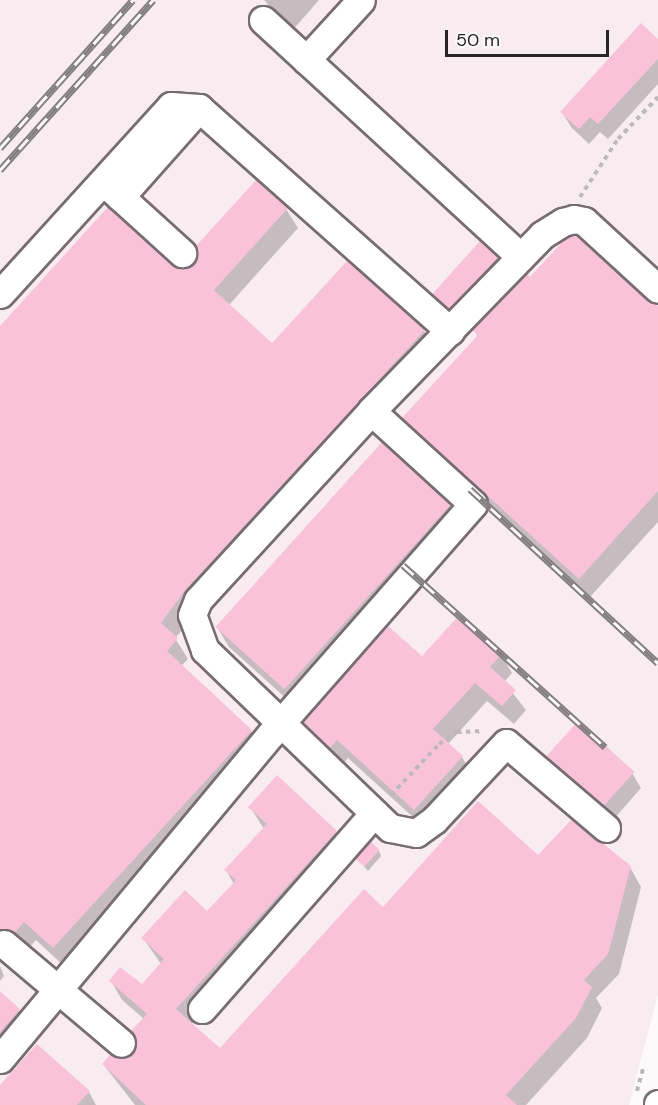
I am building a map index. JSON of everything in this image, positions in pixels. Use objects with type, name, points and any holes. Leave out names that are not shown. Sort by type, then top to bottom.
[{"type":"lane","points":[[306,60],[361,0]]},
{"type":"lane","points":[[263,20],[521,257]]},
{"type":"lane","points":[[0,294],[199,108],[450,331]]},
{"type":"lane","points":[[112,189],[182,253]]},
{"type":"lane","points":[[606,828],[506,743],[434,820],[416,833],[390,828],[205,650],[192,615],[198,600],[371,411],[542,235],[563,222],[574,219],[584,221],[658,289]]},
{"type":"lane","points":[[0,1059],[60,991],[281,723],[473,504],[371,411]]},
{"type":"lane","points":[[202,1009],[374,813]]},
{"type":"lane","points":[[4,944],[120,1043]]},
{"type":"path","points":[[563,222],[618,139],[658,97]]},
{"type":"path","points":[[374,813],[439,744],[457,732],[476,730],[506,743]]},
{"type":"path","points":[[643,1068],[650,1102]]},
{"type":"shaded area","points":[[0,0],[658,0],[658,994],[629,1105],[0,1105]]},
{"type":"building","points":[[641,23],[658,39],[658,59],[598,124],[590,117],[579,129],[560,112]]},
{"type":"building","points":[[256,180],[288,208],[214,290],[272,343],[347,261],[425,330],[186,589],[161,623],[178,638],[167,651],[252,730],[53,948],[24,922],[15,932],[0,929],[0,326],[108,207],[171,265],[186,268],[197,257],[196,246]]},
{"type":"building","points":[[575,235],[658,306],[658,491],[579,579],[402,418],[478,335],[472,330],[527,273],[530,277],[564,240]]},
{"type":"building","points":[[480,241],[498,257],[450,311],[432,295]]},
{"type":"building","points":[[382,442],[451,504],[284,689],[215,627]]},
{"type":"building","points":[[460,614],[503,653],[490,667],[516,690],[502,706],[475,683],[433,729],[463,756],[414,810],[337,740],[330,748],[303,722],[387,625],[422,656]]},
{"type":"building","points":[[578,721],[634,772],[603,807],[547,756]]},
{"type":"building","points":[[277,775],[337,831],[176,1009],[220,1048],[364,889],[383,907],[478,801],[538,855],[572,819],[631,866],[608,954],[584,980],[592,987],[576,1018],[506,1095],[517,1105],[146,1105],[102,1064],[110,1055],[119,1059],[133,1054],[137,1045],[131,1031],[147,1014],[109,981],[120,967],[142,984],[164,959],[141,938],[185,890],[207,911],[236,880],[224,870],[267,824],[248,807]]},
{"type":"building","points":[[370,841],[380,850],[364,867],[355,858]]},
{"type":"building","points":[[0,991],[20,1009],[0,1032]]},
{"type":"building","points":[[37,1044],[90,1091],[77,1105],[0,1105],[0,1085]]},
{"type":"railway","points":[[0,148],[133,0]]},
{"type":"railway","points":[[0,170],[153,0]]},
{"type":"railway","points":[[470,489],[658,663]]},
{"type":"railway","points":[[403,565],[605,747]]}]
